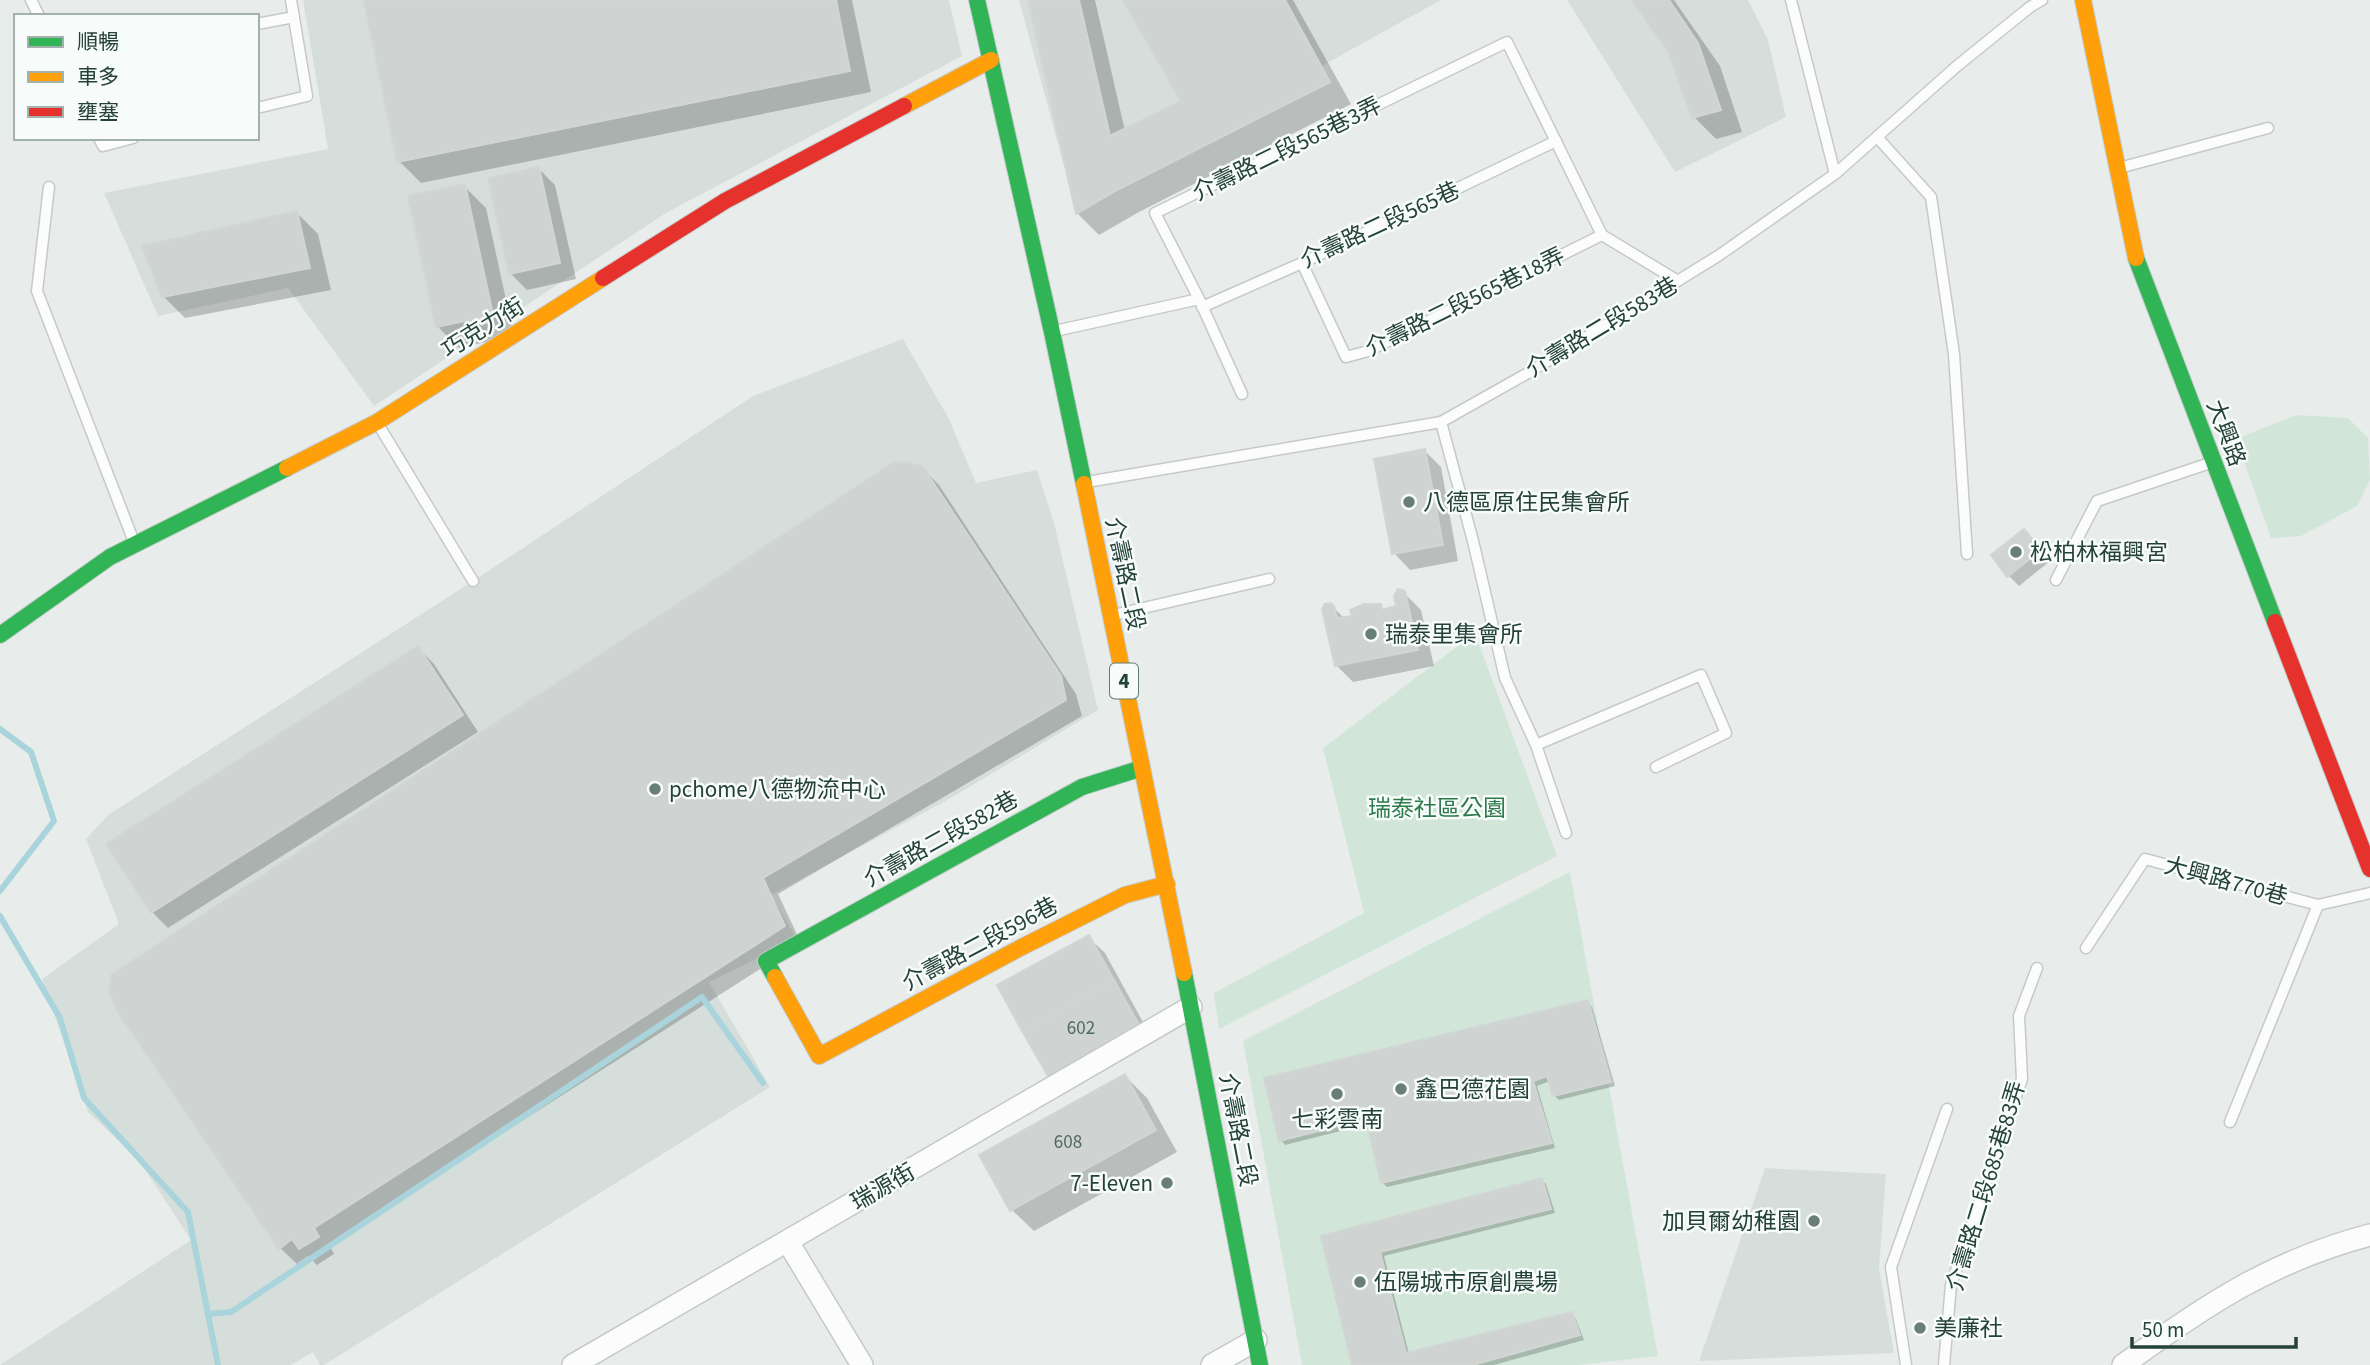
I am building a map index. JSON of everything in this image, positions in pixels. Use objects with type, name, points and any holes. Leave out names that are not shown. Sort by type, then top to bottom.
[{"type":"street","name":"介壽路二段","points":[[977,0],[1052,332],[1167,884],[1261,1365]]},
{"type":"street","name":"大興路","points":[[2083,0],[2136,257],[2212,462],[2370,869]]},
{"type":"street","name":"巧克力街","points":[[0,635],[110,557],[377,422],[725,201],[991,60]]},
{"type":"street","name":"介壽路二段582巷","points":[[819,1056],[766,961],[1082,787],[1142,768]]},
{"type":"street","name":"介壽路二段596巷","points":[[819,1056],[1125,895],[1167,884]]},
{"type":"street","name":"瑞源街","points":[[573,1365],[1191,1007]]},
{"type":"street","points":[[2123,1365],[2194,1313],[2266,1272],[2333,1244],[2370,1235]]},
{"type":"street","points":[[788,1242],[862,1365]]},
{"type":"street","points":[[1212,1365],[1256,1340]]},
{"type":"lane","points":[[259,108],[307,96],[291,0]]},
{"type":"lane","points":[[1791,0],[1835,174]]},
{"type":"lane","name":"介壽路二段583巷","points":[[1083,483],[1441,422],[1528,373],[1718,256],[1835,174],[1957,66],[2042,0]]},
{"type":"lane","points":[[259,24],[294,17]]},
{"type":"lane","name":"介壽路二段565巷3弄","points":[[1201,303],[1155,213],[1507,42],[1556,141]]},
{"type":"lane","points":[[2119,168],[2268,128]]},
{"type":"lane","points":[[1877,137],[1931,197],[1954,354],[1967,554]]},
{"type":"lane","points":[[1556,141],[1602,235],[1678,281]]},
{"type":"lane","name":"介壽路二段565巷","points":[[1052,332],[1201,303],[1301,263],[1556,141]]},
{"type":"lane","points":[[49,187],[37,291],[135,544]]},
{"type":"lane","name":"介壽路二段565巷18弄","points":[[1301,263],[1346,357],[1368,351],[1602,235]]},
{"type":"lane","points":[[1201,303],[1242,394]]},
{"type":"lane","points":[[377,422],[473,581]]},
{"type":"lane","points":[[1441,422],[1473,541],[1505,678],[1536,745],[1566,833]]},
{"type":"lane","points":[[2056,580],[2097,501],[2212,462]]},
{"type":"lane","points":[[1110,616],[1269,579]]},
{"type":"lane","points":[[1536,745],[1701,675],[1726,733],[1656,767]]},
{"type":"lane","name":"大興路770巷","points":[[2086,948],[2145,859],[2318,905],[2370,893]]},
{"type":"lane","points":[[2230,1122],[2318,905]]},
{"type":"lane","name":"介壽路二段685巷83弄","points":[[1944,1365],[1951,1285],[2022,1079],[2019,1016],[2037,968]]},
{"type":"lane","points":[[1906,1365],[1891,1267],[1947,1109]]},
{"type":"shaded area","points":[[303,0],[949,0],[962,56],[666,213],[374,406],[288,288],[158,316],[104,193],[328,149]]},
{"type":"shaded area","points":[[1019,0],[1441,0],[1074,203]]},
{"type":"shaded area","points":[[1567,0],[1748,0],[1768,40],[1786,117],[1675,172]]},
{"type":"shaded area","name":"pchome八德物流中心","points":[[903,339],[949,419],[976,483],[1037,470],[1054,523],[1098,710],[951,798],[771,895],[797,939],[709,982],[770,1087],[324,1365],[320,1365],[313,1352],[291,1365],[0,1365],[191,1240],[138,1159],[88,1112],[42,979],[119,924],[86,839],[108,815],[473,581],[753,396]]},
{"type":"shaded area","name":"加貝爾幼稚園","points":[[1765,1168],[1886,1174],[1879,1269],[1894,1353],[1699,1361]]},
{"type":"green space","points":[[2296,415],[2348,418],[2368,438],[2370,480],[2357,506],[2301,536],[2271,538],[2236,439]]},
{"type":"green space","name":"瑞泰社區公園","points":[[1475,633],[1557,856],[1219,1029],[1214,993],[1364,913],[1323,748]]},
{"type":"green space","points":[[1570,872],[1658,1356],[1579,1365],[1302,1365],[1243,1041]]},
{"type":"building","points":[[364,0],[836,0],[850,71],[397,162]]},
{"type":"building","points":[[1028,0],[1079,0],[1110,136],[1181,101],[1123,0],[1285,0],[1330,82],[1117,190],[1076,214]]},
{"type":"building","points":[[1632,0],[1669,0],[1698,43],[1721,110],[1692,118],[1669,53]]},
{"type":"building","points":[[539,167],[560,263],[509,274],[488,178]]},
{"type":"building","points":[[465,184],[493,315],[436,327],[408,196]]},
{"type":"building","points":[[297,211],[310,268],[162,297],[142,246]]},
{"type":"building","name":"八德區原住民集會所","points":[[1425,449],[1443,545],[1392,554],[1374,459]]},
{"type":"building","name":"pchome八德物流中心","points":[[908,462],[923,467],[1061,676],[1066,700],[763,878],[785,926],[314,1228],[319,1237],[299,1249],[292,1239],[279,1249],[116,1009],[110,993],[111,975],[893,463]]},
{"type":"building","name":"松柏林福興宮","points":[[2024,529],[2041,550],[2007,577],[1991,555]]},
{"type":"building","name":"瑞泰里集會所","points":[[1398,589],[1405,591],[1418,650],[1335,666],[1322,609],[1325,604],[1331,603],[1334,606],[1337,618],[1352,616],[1350,610],[1364,604],[1381,604],[1382,610],[1396,606],[1394,596]]},
{"type":"building","points":[[418,646],[463,715],[151,913],[106,844]]},
{"type":"building","points":[[1089,935],[1114,980],[1022,1031],[997,985]]},
{"type":"building","points":[[1114,980],[1139,1025],[1048,1076],[1022,1031]]},
{"type":"building","name":"鑫巴德花園","points":[[1588,1000],[1611,1082],[1553,1096],[1547,1076],[1533,1081],[1552,1143],[1381,1183],[1366,1119],[1279,1141],[1264,1078]]},
{"type":"building","points":[[1125,1074],[1156,1130],[1010,1211],[979,1155]]},
{"type":"building","name":"伍陽城市原創農場","points":[[1542,1178],[1551,1209],[1380,1252],[1406,1353],[1572,1312],[1580,1335],[1473,1365],[1352,1365],[1321,1236]]},
{"type":"waterway","points":[[0,729],[31,752],[54,821],[0,891]]},
{"type":"waterway","points":[[0,916],[60,1018],[84,1098],[188,1212],[218,1365]]},
{"type":"waterway","points":[[208,1314],[231,1312],[702,997],[763,1083]]},
{"type":"traffic: fast","points":[[977,0],[1084,484]]},
{"type":"traffic: fast","points":[[2136,258],[2275,622]]},
{"type":"traffic: fast","points":[[0,635],[110,557],[287,468]]},
{"type":"traffic: fast","points":[[775,977],[766,961],[1082,787],[1142,768]]},
{"type":"traffic: fast","points":[[1184,973],[1260,1365]]},
{"type":"traffic: slow","points":[[2083,0],[2136,258]]},
{"type":"traffic: slow","points":[[904,106],[991,60]]},
{"type":"traffic: slow","points":[[287,468],[377,422],[603,278]]},
{"type":"traffic: slow","points":[[1084,484],[1184,973]]},
{"type":"traffic: slow","points":[[775,977],[819,1056],[1125,895],[1167,884]]},
{"type":"traffic: jam","points":[[603,278],[725,201],[904,106]]},
{"type":"traffic: jam","points":[[2275,622],[2370,869]]},
{"type":"place","name":"八德區原住民集會所","points":[[1409,502]]},
{"type":"place","name":"松柏林福興宮","points":[[2016,552]]},
{"type":"place","name":"瑞泰里集會所","points":[[1371,634]]},
{"type":"place","name":"pchome八德物流中心","points":[[655,789]]},
{"type":"place","name":"鑫巴德花園","points":[[1401,1089]]},
{"type":"place","name":"七彩雲南","points":[[1337,1094]]},
{"type":"place","name":"7-Eleven","points":[[1167,1183]]},
{"type":"place","name":"加貝爾幼稚園","points":[[1814,1221]]},
{"type":"place","name":"伍陽城市原創農場","points":[[1360,1282]]},
{"type":"place","name":"美廉社","points":[[1920,1328]]}]
